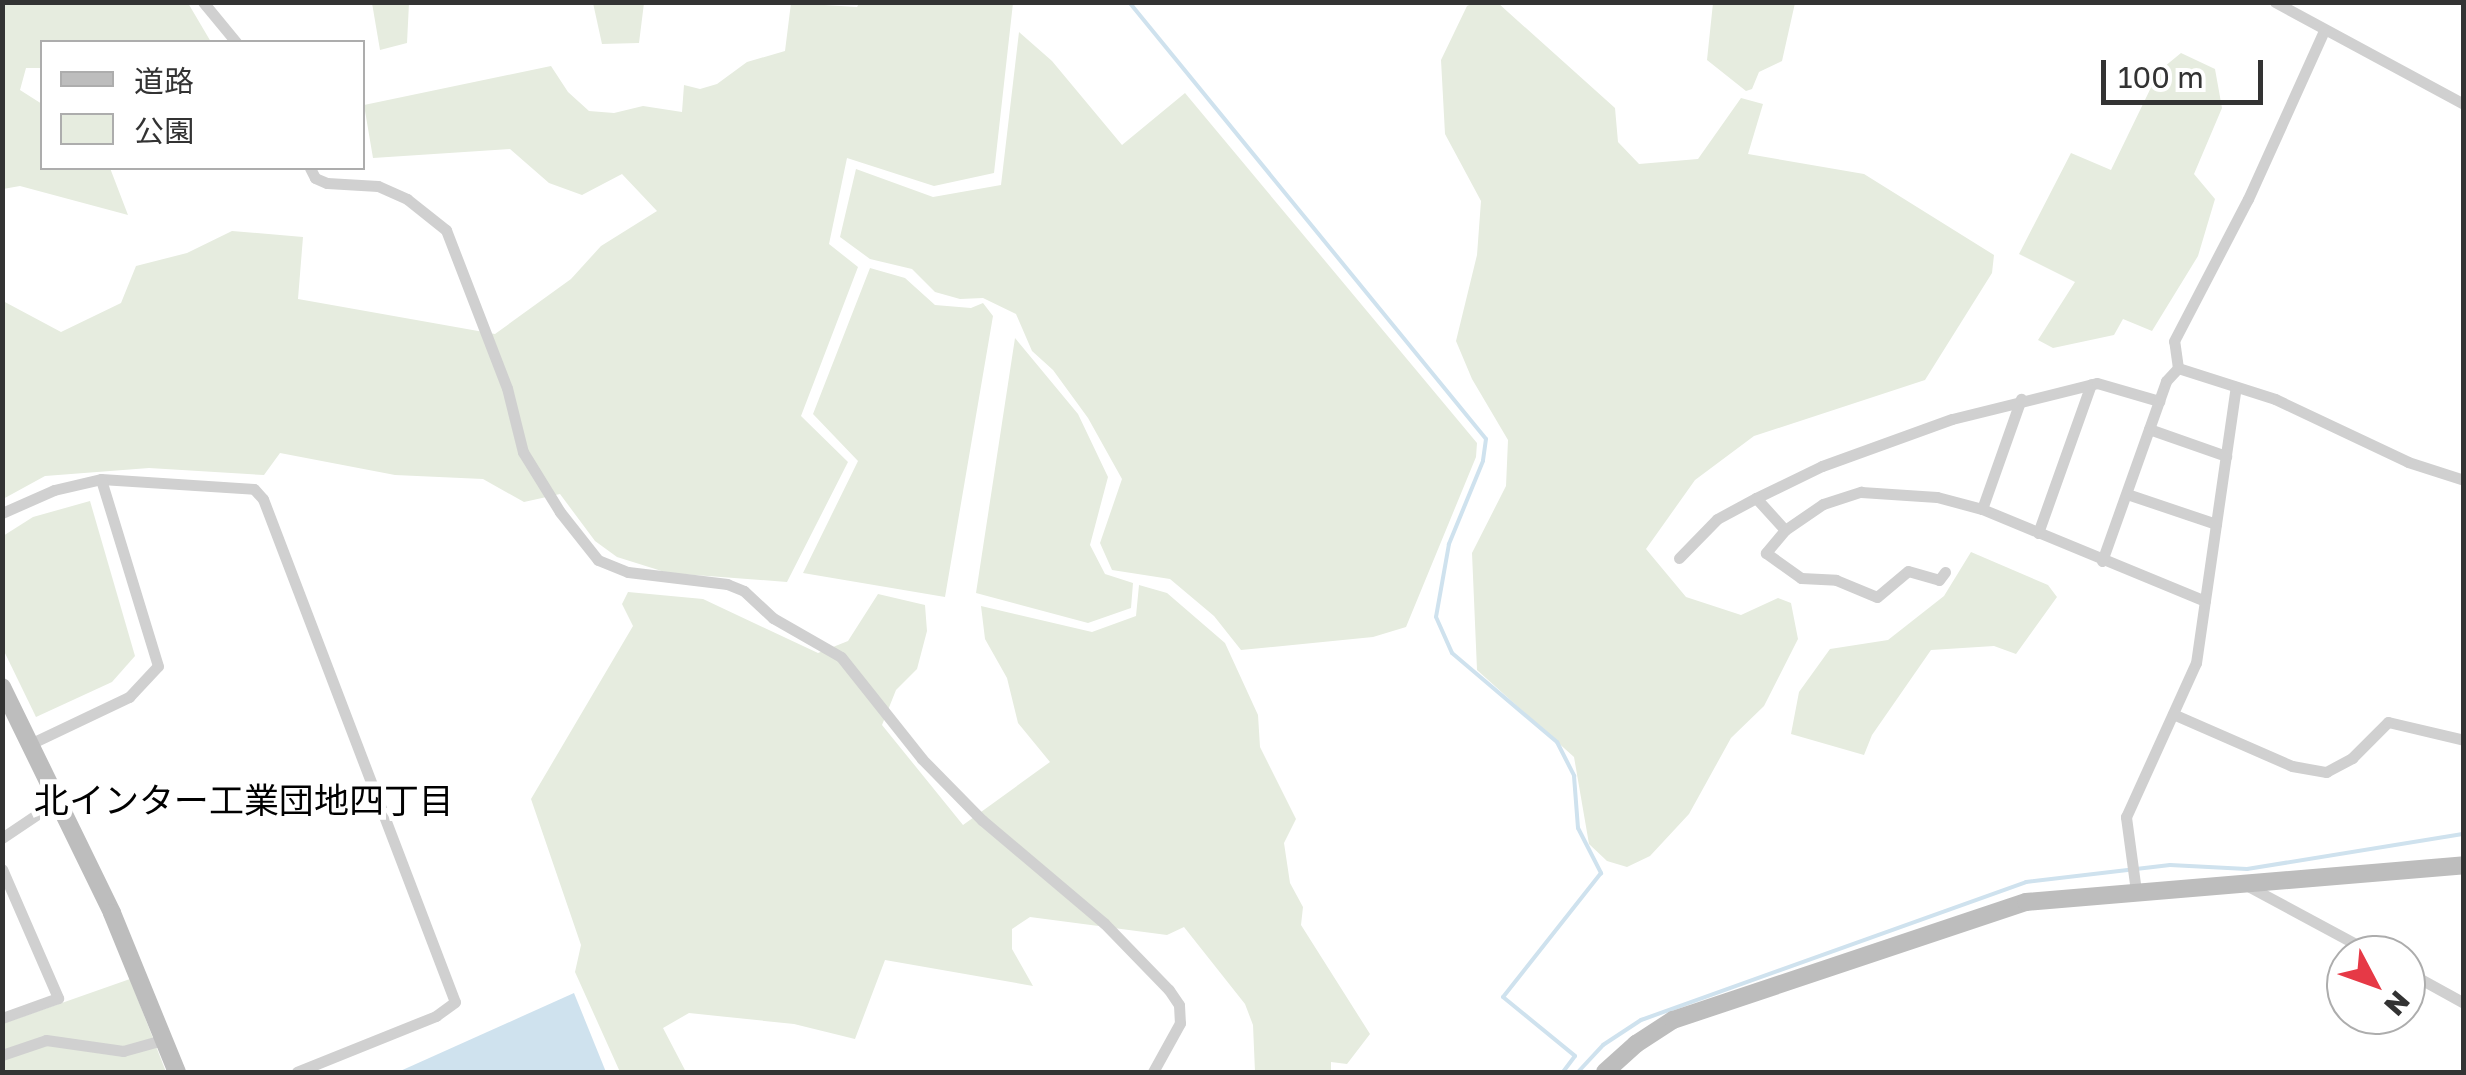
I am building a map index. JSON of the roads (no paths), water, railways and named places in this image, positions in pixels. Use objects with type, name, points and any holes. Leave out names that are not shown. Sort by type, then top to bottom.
[{"type":"street","points":[[203,2],[234,40]]},
{"type":"street","points":[[2275,2],[2464,104]]},
{"type":"street","points":[[2178,368],[2174,341],[2248,199],[2324,30]]},
{"type":"street","points":[[311,170],[314,178],[327,183],[378,186],[408,199],[446,230],[507,388],[523,452],[560,512],[598,560],[628,572],[728,584],[744,591],[774,618],[841,658],[922,759],[982,820],[1104,923],[1169,990],[1178,1006],[1180,1023],[1154,1072]]},
{"type":"street","points":[[2102,561],[2159,401],[2171,372],[2178,368],[2275,399],[2408,462],[2464,480]]},
{"type":"street","points":[[1680,558],[1717,520],[1756,498],[1882,442],[2020,400],[2103,382],[2159,401]]},
{"type":"street","points":[[2038,534],[2091,384]]},
{"type":"street","points":[[2136,891],[2126,817],[2196,663],[2236,387]]},
{"type":"street","points":[[1982,509],[2020,400]]},
{"type":"street","points":[[2150,429],[2226,456]]},
{"type":"street","points":[[2,513],[54,490],[101,479],[254,489],[263,499],[453,987],[455,1002],[449,1009],[297,1072]]},
{"type":"street","points":[[30,744],[129,696],[158,666],[101,479]]},
{"type":"street","points":[[1945,572],[1940,580],[1908,571],[1874,597],[1836,580],[1796,576],[1762,558],[1785,530],[1823,504],[1860,492],[1937,496],[1982,509],[2205,602]]},
{"type":"street","points":[[2127,494],[2216,524]]},
{"type":"street","points":[[1756,498],[1785,530]]},
{"type":"street","points":[[2,687],[166,1039],[177,1072]]},
{"type":"street","points":[[2173,714],[2292,766],[2326,772],[2352,758],[2388,722],[2464,740]]},
{"type":"street","points":[[2,838],[57,801]]},
{"type":"street","points":[[1605,1072],[1636,1044],[1673,1020],[2026,902],[2464,865]]},
{"type":"street","points":[[2,869],[58,998],[2,1018]]},
{"type":"street","points":[[2243,883],[2339,935]]},
{"type":"street","points":[[2426,982],[2464,1002]]},
{"type":"street","points":[[2,1055],[46,1040],[123,1051],[166,1039]]},
{"type":"water","points":[[574,993],[606,1072],[398,1072]]},
{"type":"waterway","points":[[1129,2],[1486,439],[1483,461],[1449,544],[1436,617],[1452,653],[1557,742],[1574,776],[1578,828],[1601,873],[1503,997],[1575,1056],[1563,1072]]},
{"type":"waterway","points":[[1578,1072],[1603,1045],[1641,1020],[2026,882],[2170,865],[2247,869],[2464,834]]},
{"type":"district","name":"北インター工業団地四丁目","points":[[244,800]]}]
